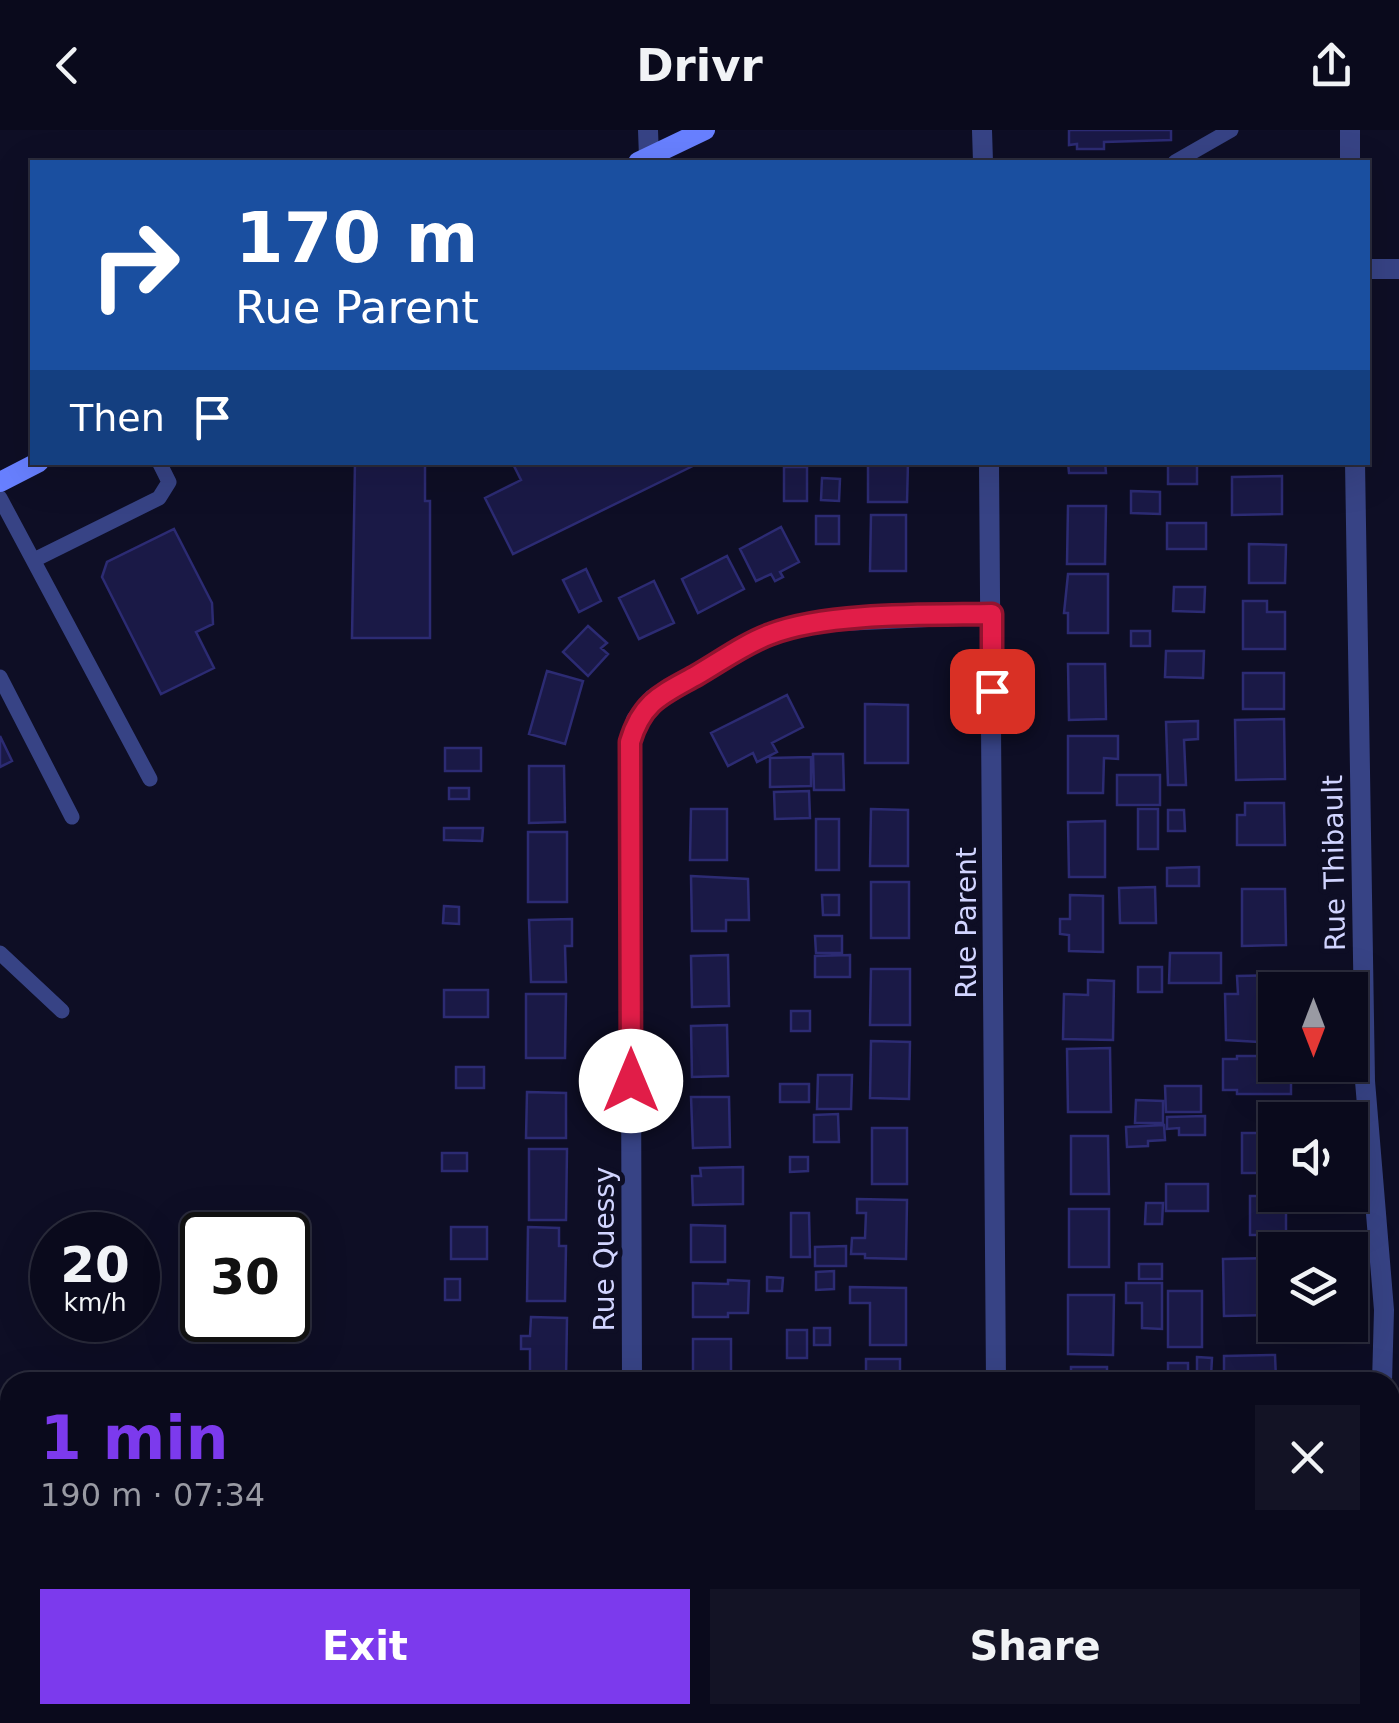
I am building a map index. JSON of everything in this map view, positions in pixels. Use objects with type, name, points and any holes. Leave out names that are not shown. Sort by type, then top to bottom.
[{"type":"main road","points":[[644,160],[705,130]]},
{"type":"main road","points":[[0,482],[33,465]]},
{"type":"street","points":[[644,160],[648,130]]},
{"type":"street","points":[[982,130],[983,160]]},
{"type":"street","points":[[1350,130],[1350,160]]},
{"type":"street","points":[[1370,268],[1399,269]]},
{"type":"street","name":"Rue Parent","points":[[989,465],[996,1372]]},
{"type":"street","name":"Rue Thibault","points":[[1355,465],[1365,1081],[1384,1310],[1382,1372]]},
{"type":"street","name":"Rue Quessy","points":[[632,1372],[630,742],[636,720],[653,699],[770,634],[821,622],[992,614]]},
{"type":"lane","points":[[1178,160],[1228,130]]},
{"type":"lane","points":[[34,560],[159,498],[169,482],[160,465]]},
{"type":"lane","points":[[0,498],[150,780]]},
{"type":"lane","points":[[0,677],[72,817]]},
{"type":"lane","points":[[0,953],[62,1011]]},
{"type":"building","points":[[1069,130],[1171,130],[1171,140],[1104,142],[1104,149],[1077,149],[1077,144],[1069,145]]},
{"type":"building","points":[[355,465],[425,465],[425,501],[430,501],[430,638],[352,638]]},
{"type":"building","points":[[514,465],[695,465],[513,554],[485,498],[521,480]]},
{"type":"building","points":[[868,465],[908,465],[907,502],[868,502]]},
{"type":"building","points":[[1068,465],[1105,465],[1106,473],[1069,473]]},
{"type":"building","points":[[1168,465],[1197,465],[1197,484],[1168,484]]},
{"type":"building","points":[[784,467],[807,467],[807,501],[784,501]]},
{"type":"building","points":[[1282,476],[1282,514],[1232,515],[1232,477]]},
{"type":"building","points":[[822,478],[840,479],[839,501],[821,500]]},
{"type":"building","points":[[1131,491],[1160,492],[1160,514],[1131,513]]},
{"type":"building","points":[[1068,506],[1106,506],[1105,564],[1067,564]]},
{"type":"building","points":[[871,515],[906,515],[906,571],[870,571]]},
{"type":"building","points":[[816,516],[839,516],[839,544],[816,544]]},
{"type":"building","points":[[1167,523],[1206,523],[1206,549],[1167,549]]},
{"type":"building","points":[[781,527],[799,562],[780,572],[783,577],[775,581],[771,574],[756,581],[740,549]]},
{"type":"building","points":[[174,529],[212,603],[213,624],[196,632],[214,668],[161,694],[102,577],[107,562]]},
{"type":"building","points":[[1249,544],[1286,545],[1285,583],[1249,583]]},
{"type":"building","points":[[727,556],[744,589],[698,613],[682,579]]},
{"type":"building","points":[[586,569],[601,601],[579,612],[563,580]]},
{"type":"building","points":[[1068,574],[1108,574],[1108,633],[1068,633],[1068,613],[1064,613]]},
{"type":"building","points":[[654,581],[674,623],[639,639],[619,598]]},
{"type":"building","points":[[1174,587],[1205,587],[1204,612],[1173,611]]},
{"type":"building","points":[[1243,601],[1267,601],[1267,612],[1285,612],[1285,649],[1243,649]]},
{"type":"building","points":[[588,626],[607,643],[601,648],[608,654],[588,676],[563,652]]},
{"type":"building","points":[[1131,631],[1150,631],[1150,646],[1131,646]]},
{"type":"building","points":[[1166,651],[1204,651],[1203,678],[1165,677]]},
{"type":"building","points":[[1068,664],[1105,664],[1106,719],[1069,720]]},
{"type":"building","points":[[547,671],[583,681],[565,744],[529,734]]},
{"type":"building","points":[[1243,673],[1284,673],[1284,709],[1243,709]]},
{"type":"building","points":[[787,695],[803,727],[772,743],[777,752],[757,762],[753,753],[728,766],[711,733]]},
{"type":"building","points":[[865,704],[908,705],[908,763],[865,763]]},
{"type":"building","points":[[1284,719],[1285,779],[1236,780],[1235,720]]},
{"type":"building","points":[[1198,721],[1198,739],[1184,740],[1186,785],[1168,785],[1166,722]]},
{"type":"building","points":[[0,736],[12,761],[0,767]]},
{"type":"building","points":[[1068,736],[1118,736],[1118,759],[1104,758],[1103,793],[1068,793]]},
{"type":"building","points":[[445,748],[481,748],[481,771],[445,771]]},
{"type":"building","points":[[813,754],[843,754],[844,790],[814,790]]},
{"type":"building","points":[[811,757],[811,786],[770,787],[770,758]]},
{"type":"building","points":[[529,766],[564,766],[565,822],[529,823]]},
{"type":"building","points":[[1117,775],[1160,775],[1160,805],[1117,805]]},
{"type":"building","points":[[449,788],[469,788],[469,799],[449,799]]},
{"type":"building","points":[[809,791],[810,818],[775,819],[774,792]]},
{"type":"building","points":[[1245,803],[1284,803],[1285,845],[1237,845],[1237,815],[1245,815]]},
{"type":"building","points":[[691,809],[727,809],[727,860],[690,860]]},
{"type":"building","points":[[871,809],[908,810],[908,866],[870,866]]},
{"type":"building","points":[[1138,809],[1158,809],[1158,849],[1138,849]]},
{"type":"building","points":[[1168,810],[1184,810],[1185,831],[1168,831]]},
{"type":"building","points":[[816,819],[839,819],[839,870],[816,870]]},
{"type":"building","points":[[1105,821],[1105,877],[1069,877],[1068,822]]},
{"type":"building","points":[[444,828],[483,828],[482,841],[444,840]]},
{"type":"building","points":[[528,832],[567,832],[567,902],[528,902]]},
{"type":"building","points":[[1199,867],[1199,886],[1167,886],[1167,868]]},
{"type":"building","points":[[691,876],[748,879],[749,920],[726,920],[726,931],[692,931]]},
{"type":"building","points":[[871,882],[909,882],[909,938],[871,938]]},
{"type":"building","points":[[1155,887],[1156,923],[1120,923],[1119,888]]},
{"type":"building","points":[[1242,889],[1285,889],[1286,945],[1242,946]]},
{"type":"building","points":[[822,895],[839,895],[839,915],[823,915]]},
{"type":"building","points":[[1070,895],[1103,896],[1103,952],[1069,951],[1069,935],[1060,934],[1060,919],[1070,919]]},
{"type":"building","points":[[444,906],[459,907],[459,924],[443,923]]},
{"type":"building","points":[[572,919],[572,946],[565,946],[566,982],[531,982],[529,920]]},
{"type":"building","points":[[815,936],[842,936],[842,953],[816,953]]},
{"type":"building","points":[[1170,953],[1221,953],[1221,983],[1169,983]]},
{"type":"building","points":[[728,955],[729,1006],[692,1007],[691,956]]},
{"type":"building","points":[[850,955],[850,977],[815,977],[815,956]]},
{"type":"building","points":[[1138,967],[1162,967],[1162,992],[1138,992]]},
{"type":"building","points":[[871,969],[910,969],[910,1025],[870,1025]]},
{"type":"building","points":[[1237,976],[1258,976],[1258,1042],[1226,1040],[1225,994],[1238,994]]},
{"type":"building","points":[[1088,980],[1114,981],[1113,1040],[1063,1039],[1064,994],[1088,995]]},
{"type":"building","points":[[444,990],[488,990],[488,1017],[444,1017]]},
{"type":"building","points":[[526,994],[566,994],[565,1058],[526,1058]]},
{"type":"building","points":[[791,1011],[810,1011],[810,1031],[791,1031]]},
{"type":"building","points":[[727,1025],[728,1076],[692,1077],[691,1026]]},
{"type":"building","points":[[871,1041],[910,1042],[909,1099],[870,1098]]},
{"type":"building","points":[[1110,1048],[1111,1112],[1068,1112],[1067,1049]]},
{"type":"building","points":[[1258,1056],[1258,1082],[1291,1082],[1291,1094],[1237,1094],[1237,1090],[1223,1090],[1223,1059]]},
{"type":"building","points":[[456,1067],[484,1067],[484,1088],[456,1088]]},
{"type":"building","points":[[818,1075],[852,1075],[851,1109],[817,1109]]},
{"type":"building","points":[[780,1084],[809,1084],[809,1102],[780,1102]]},
{"type":"building","points":[[1165,1086],[1201,1086],[1201,1112],[1166,1112]]},
{"type":"building","points":[[527,1092],[566,1093],[566,1138],[526,1138]]},
{"type":"building","points":[[691,1097],[729,1097],[730,1147],[693,1148]]},
{"type":"building","points":[[1136,1100],[1163,1101],[1163,1123],[1135,1123]]},
{"type":"building","points":[[838,1114],[839,1142],[814,1142],[814,1115]]},
{"type":"building","points":[[1205,1116],[1205,1135],[1179,1135],[1179,1128],[1167,1129],[1167,1117]]},
{"type":"building","points":[[1164,1125],[1165,1140],[1127,1147],[1126,1127]]},
{"type":"building","points":[[872,1128],[907,1128],[907,1184],[872,1184]]},
{"type":"building","points":[[1242,1133],[1258,1133],[1258,1173],[1242,1173]]},
{"type":"building","points":[[1071,1136],[1108,1136],[1109,1194],[1071,1194]]},
{"type":"building","points":[[529,1149],[567,1149],[566,1220],[529,1220]]},
{"type":"building","points":[[442,1153],[467,1153],[467,1171],[442,1171]]},
{"type":"building","points":[[790,1157],[808,1157],[808,1171],[790,1172]]},
{"type":"building","points":[[743,1167],[743,1204],[693,1205],[692,1176],[701,1176],[700,1168]]},
{"type":"building","points":[[1166,1184],[1208,1184],[1208,1211],[1166,1211]]},
{"type":"building","points":[[1250,1196],[1258,1196],[1258,1212],[1286,1212],[1286,1232],[1250,1235]]},
{"type":"building","points":[[857,1199],[907,1200],[906,1259],[851,1254],[852,1238],[865,1238],[866,1213],[857,1213]]},
{"type":"building","points":[[1146,1203],[1163,1203],[1162,1224],[1145,1224]]},
{"type":"building","points":[[1069,1209],[1109,1209],[1109,1267],[1069,1267]]},
{"type":"building","points":[[791,1213],[809,1213],[810,1257],[791,1257]]},
{"type":"building","points":[[691,1225],[725,1226],[725,1262],[691,1262]]},
{"type":"building","points":[[451,1227],[487,1227],[487,1259],[451,1259]]},
{"type":"building","points":[[528,1227],[559,1228],[559,1246],[566,1246],[565,1301],[527,1301]]},
{"type":"building","points":[[846,1246],[846,1266],[815,1266],[815,1247]]},
{"type":"building","points":[[1258,1258],[1258,1315],[1224,1316],[1223,1259]]},
{"type":"building","points":[[1139,1264],[1162,1264],[1162,1279],[1139,1279]]},
{"type":"building","points":[[834,1271],[834,1289],[816,1290],[816,1272]]},
{"type":"building","points":[[767,1277],[783,1278],[782,1291],[767,1291]]},
{"type":"building","points":[[445,1279],[460,1279],[460,1300],[445,1300]]},
{"type":"building","points":[[728,1280],[749,1281],[748,1313],[693,1317],[693,1283],[728,1284]]},
{"type":"building","points":[[1126,1283],[1162,1283],[1162,1329],[1142,1328],[1142,1303],[1126,1303]]},
{"type":"building","points":[[850,1287],[906,1288],[906,1345],[870,1345],[870,1303],[850,1303]]},
{"type":"building","points":[[1168,1291],[1202,1291],[1202,1347],[1168,1347]]},
{"type":"building","points":[[1068,1295],[1114,1295],[1113,1355],[1068,1354]]},
{"type":"building","points":[[531,1317],[567,1318],[566,1372],[530,1372],[530,1349],[521,1349],[521,1336],[530,1336]]},
{"type":"building","points":[[814,1328],[830,1328],[830,1345],[814,1345]]},
{"type":"building","points":[[787,1330],[807,1330],[807,1358],[787,1358]]},
{"type":"building","points":[[693,1339],[731,1339],[731,1372],[693,1372]]},
{"type":"building","points":[[1275,1355],[1276,1372],[1224,1372],[1224,1356]]},
{"type":"building","points":[[1197,1357],[1212,1358],[1211,1372],[1197,1372]]},
{"type":"building","points":[[866,1359],[900,1359],[900,1372],[866,1372]]},
{"type":"building","points":[[1168,1363],[1188,1363],[1188,1372],[1168,1372]]},
{"type":"building","points":[[1071,1367],[1107,1367],[1107,1372],[1071,1372]]},
{"type":"route","points":[[631,1081],[630,742],[636,720],[653,699],[770,634],[821,622],[943,615],[992,614],[992,691]]}]
